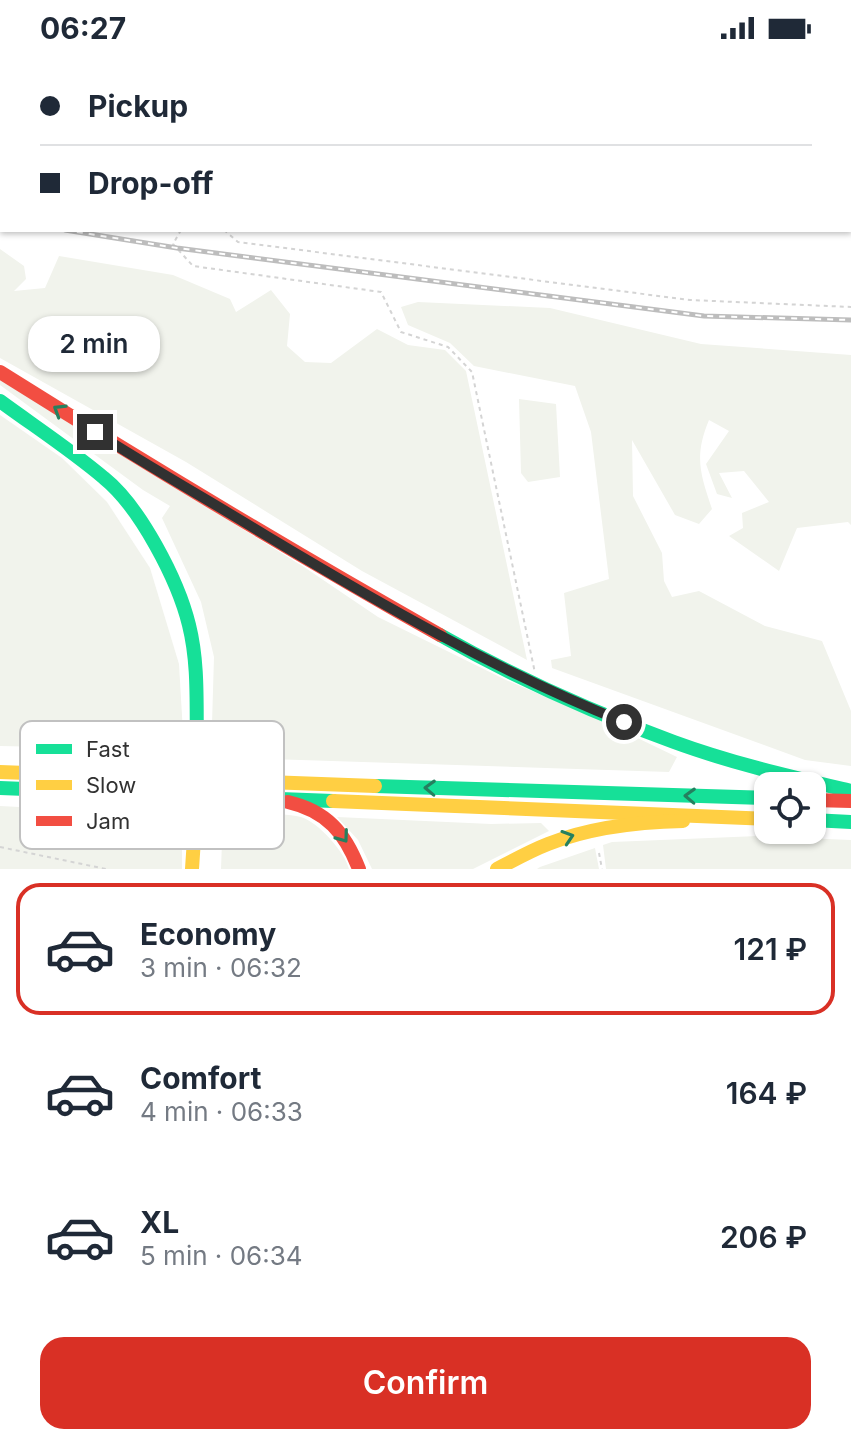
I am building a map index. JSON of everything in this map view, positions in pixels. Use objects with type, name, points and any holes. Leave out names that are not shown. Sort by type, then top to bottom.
[{"type":"main road","points":[[0,372],[310,562],[473,654],[571,701],[676,743],[851,791]]},
{"type":"main road","points":[[0,401],[106,479],[130,505],[151,539],[173,581],[191,636],[196,670],[197,721]]},
{"type":"main road","points":[[0,772],[20,773]]},
{"type":"main road","points":[[284,783],[754,798]]},
{"type":"main road","points":[[0,788],[20,789]]},
{"type":"main road","points":[[284,800],[754,819]]},
{"type":"main road","points":[[826,800],[851,801]]},
{"type":"main road","points":[[284,803],[310,808],[322,815],[343,836],[359,869]]},
{"type":"main road","points":[[497,869],[552,842],[607,826],[747,819]]},
{"type":"main road","points":[[826,821],[851,822]]},
{"type":"main road","points":[[192,869],[193,849]]},
{"type":"path","points":[[180,232],[173,244],[193,266],[381,292],[401,332],[448,347],[472,372],[538,685]]},
{"type":"path","points":[[226,232],[238,242],[690,300],[851,307]]},
{"type":"path","points":[[0,847],[106,869]]},
{"type":"path","points":[[599,853],[602,869]]},
{"type":"shaded area","points":[[0,249],[24,266],[26,279],[14,291],[45,288],[59,256],[173,275],[230,299],[236,312],[271,290],[290,314],[287,346],[305,362],[331,363],[377,329],[408,345],[445,350],[466,371],[527,660],[362,571],[186,462],[0,358]]},
{"type":"shaded area","points":[[418,302],[550,308],[701,344],[851,355],[851,525],[848,522],[797,528],[779,571],[729,536],[743,528],[742,513],[769,502],[744,471],[719,473],[732,498],[717,494],[706,464],[729,431],[709,420],[704,433],[700,464],[712,509],[699,524],[675,515],[632,440],[633,496],[662,553],[664,581],[672,597],[699,591],[765,626],[822,641],[851,711],[851,766],[805,760],[552,668],[551,660],[571,656],[564,593],[609,579],[591,432],[575,386],[474,366],[450,343],[408,325],[401,307]]},
{"type":"shaded area","points":[[0,379],[304,567],[378,617],[506,680],[677,757],[669,772],[284,759],[284,721],[212,721],[214,657],[201,602],[162,518],[170,506],[143,490],[0,385]]},
{"type":"shaded area","points":[[519,399],[556,404],[560,477],[528,482],[521,473]]},
{"type":"shaded area","points":[[0,415],[62,458],[107,502],[150,568],[179,664],[182,721],[20,721],[20,746],[0,746]]},
{"type":"shaded area","points":[[0,806],[20,807],[20,849],[182,849],[182,869],[0,869]]},
{"type":"shaded area","points":[[284,815],[301,817],[323,831],[337,846],[349,869],[221,869],[222,849],[284,849]]},
{"type":"shaded area","points":[[337,817],[491,824],[541,823],[549,831],[473,869],[372,869],[358,840]]},
{"type":"shaded area","points":[[754,836],[754,844],[826,844],[826,839],[851,840],[851,869],[606,869],[603,845],[612,842]]},
{"type":"shaded area","points":[[595,848],[599,869],[537,869],[540,867]]},
{"type":"railway","points":[[77,232],[177,248],[704,316],[851,320]]},
{"type":"traffic: fast","points":[[0,401],[104,478],[144,525],[167,566],[189,625],[194,655],[197,721]]},
{"type":"traffic: fast","points":[[440,635],[525,680],[644,731],[739,763],[851,791]]},
{"type":"traffic: fast","points":[[375,786],[754,798]]},
{"type":"traffic: fast","points":[[0,788],[20,789]]},
{"type":"traffic: fast","points":[[284,799],[333,801]]},
{"type":"traffic: fast","points":[[826,821],[851,822]]},
{"type":"traffic: slow","points":[[0,772],[20,773]]},
{"type":"traffic: slow","points":[[284,783],[375,786]]},
{"type":"traffic: slow","points":[[333,801],[754,818]]},
{"type":"traffic: slow","points":[[497,869],[541,847],[581,833],[631,824],[683,821]]},
{"type":"traffic: slow","points":[[192,869],[193,849]]},
{"type":"traffic: jam","points":[[0,372],[218,506],[440,635]]},
{"type":"traffic: jam","points":[[826,800],[851,801]]},
{"type":"traffic: jam","points":[[288,802],[314,811],[333,825],[359,869]]},
{"type":"route","points":[[95,432],[310,562],[473,654],[571,701],[624,722]]}]
